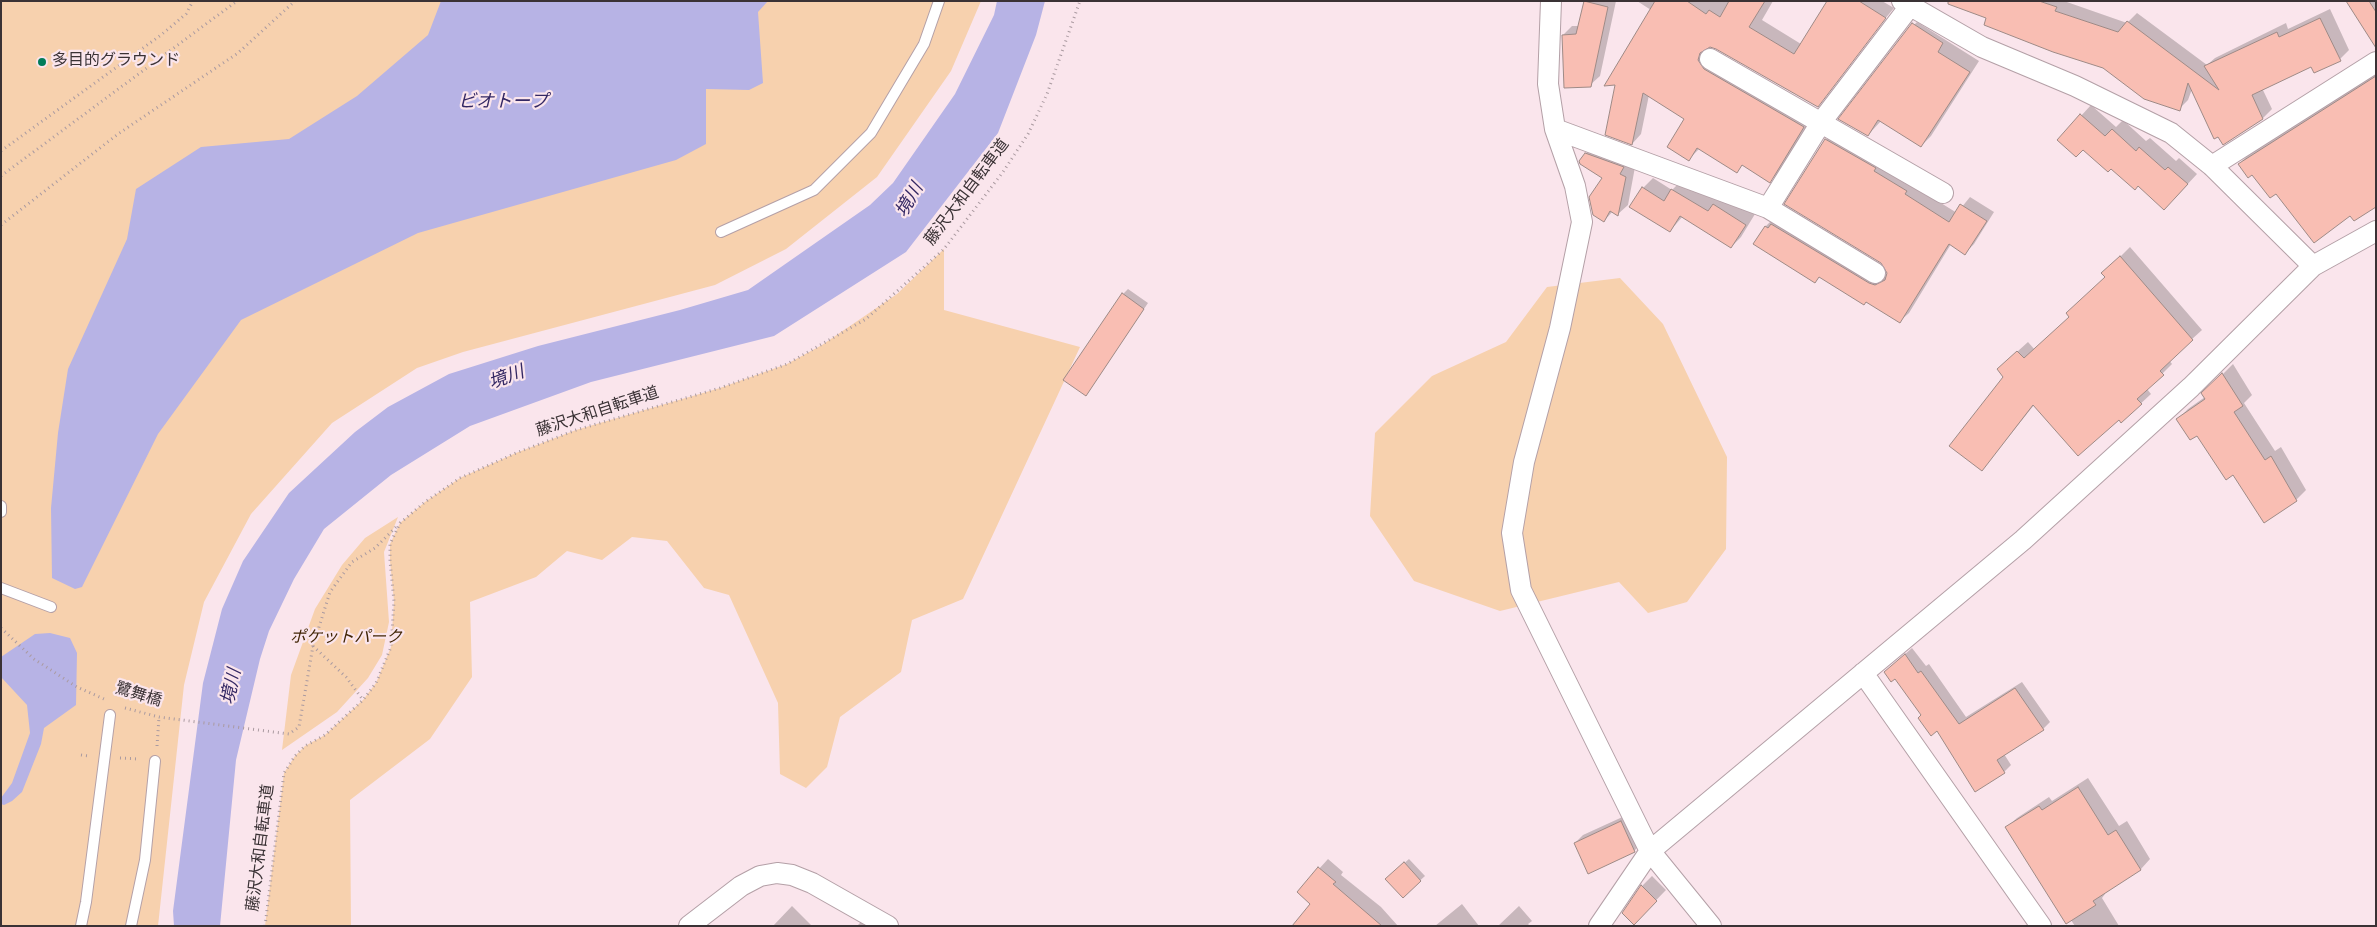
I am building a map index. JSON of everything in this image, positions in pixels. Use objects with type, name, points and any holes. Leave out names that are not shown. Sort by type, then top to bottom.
[{"type":"street","points":[[1551,1],[1548,84],[1555,129],[1575,186],[1582,222],[1560,328],[1524,462],[1512,534],[1521,590],[1650,851],[1711,926]]},
{"type":"street","points":[[1768,208],[1822,121],[1906,4],[1982,47],[2075,86],[2171,133],[2212,166],[2313,266]]},
{"type":"street","points":[[1710,59],[1822,121],[1943,193]]},
{"type":"street","points":[[2212,166],[2376,62]]},
{"type":"street","points":[[1555,129],[1768,208],[1875,273]]},
{"type":"street","points":[[1599,926],[1650,851],[2023,540],[2191,387],[2313,266],[2376,231]]},
{"type":"street","points":[[1863,673],[2041,926]]},
{"type":"street","points":[[689,926],[741,886],[760,876],[777,872],[792,875],[812,884],[888,926]]},
{"type":"lane","points":[[721,232],[814,190],[871,133],[924,44],[939,1]]},
{"type":"lane","points":[[1,506],[1,512]]},
{"type":"lane","points":[[1,588],[51,607]]},
{"type":"lane","points":[[81,926],[86,902],[110,715]]},
{"type":"lane","points":[[131,926],[145,860],[155,761]]},
{"type":"path","points":[[1,151],[161,35],[186,14],[193,1]]},
{"type":"path","points":[[1,176],[237,1]]},
{"type":"path","points":[[1,225],[118,134],[238,53],[294,1]]},
{"type":"path","name":"藤沢大和自転車道","points":[[265,926],[284,773],[300,751],[324,735],[363,700],[376,683],[391,647],[394,601],[390,544],[400,523],[424,502],[460,478],[516,453],[576,430],[720,388],[787,364],[866,319],[944,249],[1004,172],[1028,134],[1047,94],[1080,1]]},
{"type":"path","points":[[363,700],[346,678],[313,646],[330,592],[352,562],[375,548],[400,523]]},
{"type":"path","name":"鷺舞橋","points":[[1,628],[34,658],[77,687],[112,703]]},
{"type":"path","name":"鷺舞橋","points":[[121,707],[159,717],[289,734],[299,727],[313,646]]},
{"type":"path","points":[[155,761],[159,717]]},
{"type":"green space","points":[[1,1],[981,1],[951,71],[877,177],[786,249],[715,285],[463,352],[417,368],[332,423],[251,514],[204,602],[184,685],[158,926],[1,926]]},
{"type":"green space","points":[[944,249],[944,310],[1080,347],[963,599],[912,620],[901,672],[840,717],[827,767],[806,788],[780,774],[778,703],[729,595],[704,588],[667,541],[632,537],[602,560],[567,551],[536,577],[470,602],[472,677],[430,739],[350,800],[351,926],[265,926],[284,773],[295,756],[305,746],[325,735],[363,700],[376,683],[391,647],[394,601],[390,544],[400,523],[425,502],[460,478],[516,453],[576,430],[720,388],[787,364],[822,345],[897,294]]},
{"type":"green space","points":[[1620,278],[1663,324],[1727,457],[1726,549],[1687,602],[1648,613],[1619,582],[1500,611],[1414,581],[1370,516],[1375,433],[1432,376],[1506,342],[1547,287]]},
{"type":"green space","name":"ポケットパーク","points":[[398,517],[384,552],[389,622],[382,655],[368,678],[337,712],[282,750],[291,675],[315,609],[342,565],[365,538]]},
{"type":"water","name":"ビオトープ","points":[[441,1],[768,1],[758,12],[763,83],[749,90],[706,89],[706,144],[676,160],[418,233],[241,320],[158,434],[82,587],[75,589],[52,578],[51,508],[58,433],[68,369],[127,239],[136,189],[201,147],[289,139],[357,96],[428,35]]},
{"type":"water","name":"境川","points":[[997,1],[1045,1],[1036,35],[998,133],[906,252],[774,336],[591,382],[470,426],[391,475],[324,529],[294,579],[269,631],[260,659],[236,760],[220,926],[174,926],[173,911],[203,683],[222,609],[243,561],[289,493],[355,432],[388,407],[449,374],[538,346],[680,310],[748,290],[870,205],[893,183],[955,94],[994,15]]},
{"type":"water","points":[[50,633],[70,638],[77,653],[76,705],[44,728],[41,744],[22,792],[4,805],[1,804],[1,798],[12,783],[30,733],[27,705],[1,677],[1,657],[35,634]]},
{"type":"building","points":[[1584,1],[1608,7],[1591,87],[1564,88],[1562,35],[1576,34]]},
{"type":"building","points":[[1655,1],[1687,1],[1706,14],[1709,10],[1720,17],[1729,1],[1765,1],[1749,27],[1794,54],[1827,1],[1859,1],[1886,18],[1818,107],[1716,49],[1710,47],[1700,53],[1698,60],[1704,69],[1804,127],[1770,183],[1742,165],[1737,173],[1697,148],[1689,161],[1667,147],[1684,119],[1643,93],[1632,145],[1605,135],[1615,85],[1604,86]]},
{"type":"building","points":[[1948,1],[2039,1],[2057,7],[2055,11],[2118,32],[2127,21],[2219,90],[2204,66],[2277,32],[2279,37],[2320,18],[2341,61],[2314,73],[2311,67],[2252,95],[2263,119],[2223,145],[2218,137],[2214,139],[2188,83],[2180,111],[2144,99],[2103,68],[2053,52],[1984,25],[1986,18],[1948,4]]},
{"type":"building","points":[[2346,1],[2369,1],[2376,12],[2376,48]]},
{"type":"building","points":[[1912,23],[1943,43],[1938,52],[1970,72],[1921,147],[1878,120],[1868,136],[1838,119]]},
{"type":"building","points":[[2376,76],[2376,207],[2354,221],[2350,216],[2314,243],[2276,194],[2270,198],[2252,175],[2248,178],[2238,164]]},
{"type":"building","points":[[2080,114],[2105,136],[2112,129],[2136,151],[2139,147],[2165,170],[2168,167],[2188,184],[2164,210],[2138,186],[2135,190],[2111,169],[2108,172],[2083,150],[2076,157],[2057,140]]},
{"type":"building","points":[[1825,139],[1876,168],[1874,171],[1907,191],[1905,194],[1949,222],[1960,204],[1987,221],[1965,255],[1949,244],[1900,323],[1866,302],[1864,305],[1819,277],[1815,283],[1753,244],[1765,226],[1768,228],[1771,224],[1869,283],[1875,285],[1885,280],[1887,273],[1881,263],[1784,204]]},
{"type":"building","points":[[1585,153],[1624,167],[1620,174],[1626,177],[1618,216],[1610,211],[1604,222],[1593,215],[1589,197],[1602,178],[1580,164],[1579,161]]},
{"type":"building","points":[[1642,187],[1664,201],[1671,189],[1708,211],[1713,204],[1746,225],[1731,248],[1680,216],[1670,232],[1629,207]]},
{"type":"building","points":[[2120,256],[2193,340],[2160,371],[2164,375],[2137,399],[2142,404],[2121,423],[2119,420],[2078,456],[2033,405],[1982,471],[1949,446],[2003,377],[1997,369],[2017,351],[2024,358],[2069,317],[2066,313],[2105,277],[2101,273]]},
{"type":"building","points":[[1122,293],[1144,309],[1086,396],[1063,380]]},
{"type":"building","points":[[2222,373],[2243,406],[2234,412],[2265,460],[2271,456],[2297,501],[2264,523],[2233,475],[2226,480],[2197,436],[2190,440],[2176,419],[2205,399],[2201,393]]},
{"type":"building","points":[[1905,654],[1918,673],[1921,671],[1959,724],[2015,688],[2044,730],[1997,760],[2005,773],[1975,792],[1937,731],[1931,736],[1918,718],[1921,715],[1895,679],[1891,682],[1884,672]]},
{"type":"building","points":[[2078,787],[2108,835],[2116,830],[2141,870],[2093,901],[2096,905],[2066,924],[2005,827],[2039,806],[2042,810]]},
{"type":"building","points":[[1621,821],[1635,852],[1588,874],[1574,843]]},
{"type":"building","points":[[1404,862],[1421,881],[1403,898],[1385,879]]},
{"type":"building","points":[[1318,867],[1336,882],[1333,884],[1382,926],[1292,926],[1310,904],[1297,892]]},
{"type":"building","points":[[1641,885],[1657,901],[1634,925],[1622,913]]},
{"type":"place","name":"多目的グラウンド","points":[[42,62]]}]
